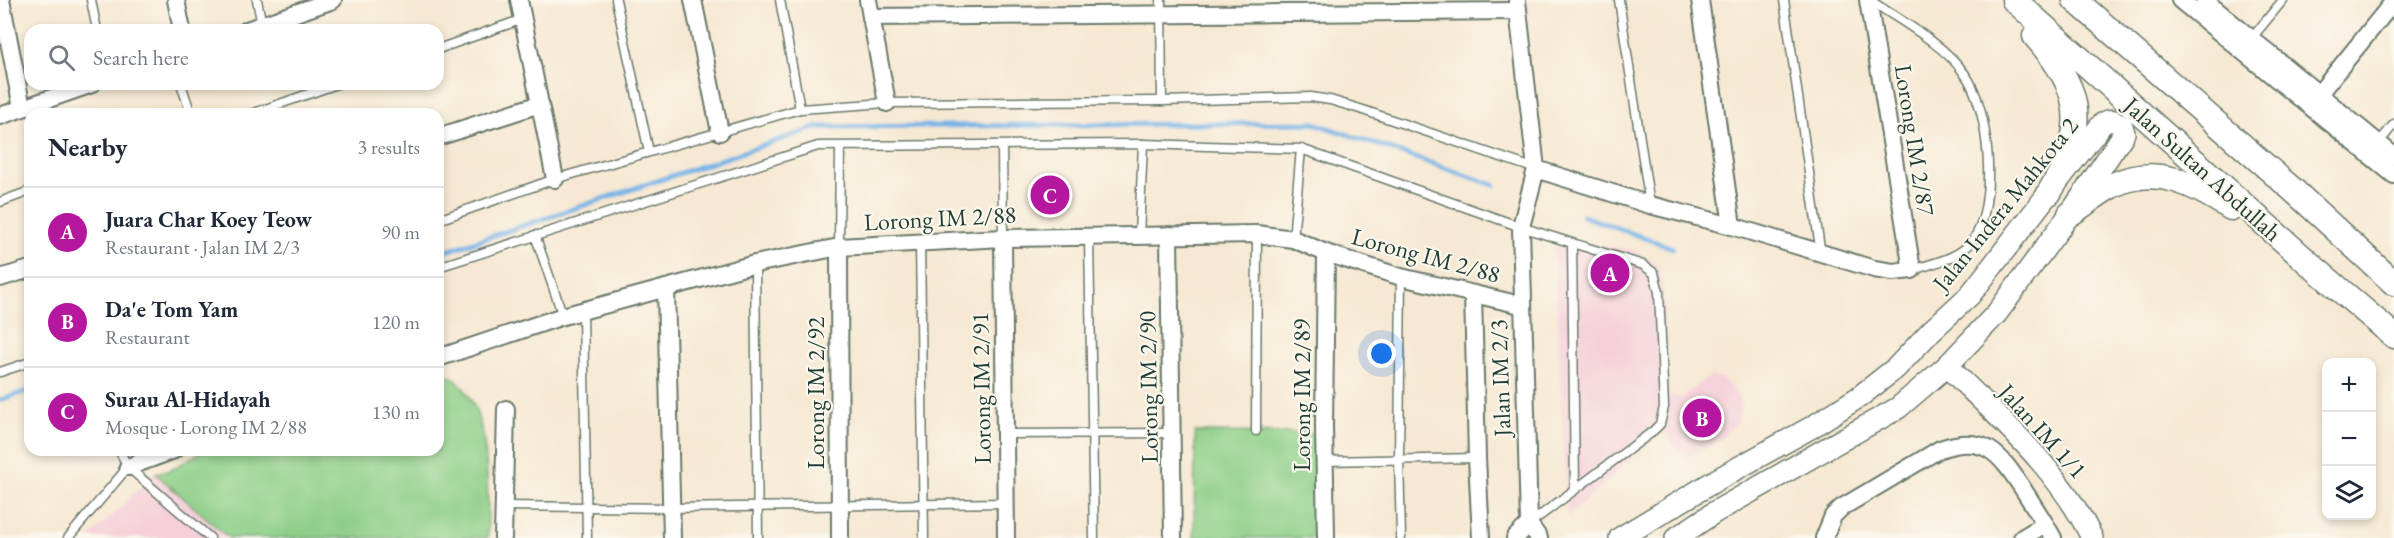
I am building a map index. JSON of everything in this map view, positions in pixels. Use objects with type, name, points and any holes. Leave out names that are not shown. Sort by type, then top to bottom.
[{"type":"main road","points":[[2004,0],[2055,59],[2073,92],[2075,130],[2067,160],[2049,192]]},
{"type":"main road","name":"Jalan Sultan Abdullah","points":[[2014,0],[2394,336]]},
{"type":"main road","name":"Jalan Sultan Abdullah","points":[[2076,0],[2294,190],[2394,284]]},
{"type":"main road","points":[[2070,214],[2111,186],[2138,176],[2160,177],[2181,182],[2207,193],[2252,220],[2311,265]]},
{"type":"street","points":[[1,0],[22,108]]},
{"type":"street","points":[[176,0],[181,24]]},
{"type":"street","points":[[265,24],[333,0]]},
{"type":"street","points":[[519,0],[555,179]]},
{"type":"street","points":[[693,0],[720,132]]},
{"type":"street","points":[[868,0],[887,104]]},
{"type":"street","points":[[1700,0],[1732,226]]},
{"type":"street","name":"Lorong IM 2/87","points":[[1869,0],[1912,270]]},
{"type":"street","points":[[2180,0],[2247,45],[2374,149],[2394,175]]},
{"type":"street","points":[[2204,0],[2247,45]]},
{"type":"street","points":[[2314,100],[2394,1]]},
{"type":"street","points":[[871,17],[1161,7],[1517,6]]},
{"type":"street","name":"Jalan IM 2/3","points":[[1517,6],[1536,169],[1521,227],[1521,304],[1529,524]]},
{"type":"street","points":[[0,116],[74,90]]},
{"type":"street","points":[[444,135],[540,104]]},
{"type":"street","name":"Jalan Indera Mahkota 2","points":[[1620,538],[1709,484],[1812,427],[1859,397],[1896,368],[1970,295],[2102,124],[2108,120],[2115,120],[2122,126],[2124,132],[2116,146],[2070,214],[1997,313],[1947,366],[1898,408],[1725,507],[1676,538]]},
{"type":"street","points":[[2374,149],[2394,156]]},
{"type":"street","points":[[1536,169],[1650,205],[1732,226],[1874,270],[1893,272],[1912,270]]},
{"type":"street","name":"Lorong IM 2/88","points":[[444,356],[563,316],[755,264],[839,247],[920,241],[1169,234],[1257,234],[1293,239],[1326,253],[1401,278],[1521,304]]},
{"type":"street","name":"Lorong IM 2/90","points":[[1169,234],[1173,538]]},
{"type":"street","name":"Lorong IM 2/91","points":[[1004,238],[1006,538]]},
{"type":"street","name":"Lorong IM 2/92","points":[[839,247],[840,538]]},
{"type":"street","name":"Lorong IM 2/89","points":[[1326,253],[1324,460],[1326,538]]},
{"type":"street","points":[[0,278],[24,270]]},
{"type":"street","points":[[666,288],[672,538]]},
{"type":"street","name":"Jalan IM 2/3","points":[[1473,294],[1476,458],[1481,538]]},
{"type":"street","name":"Jalan IM 1/1","points":[[1947,366],[2042,461],[2070,497],[2092,538]]},
{"type":"street","points":[[503,538],[506,410]]},
{"type":"street","points":[[1824,538],[1833,516],[1841,508],[1940,449],[1954,444],[1968,443],[1983,446],[1995,452],[2006,463],[2049,531],[2022,538]]},
{"type":"street","points":[[128,467],[158,456]]},
{"type":"street","points":[[1515,538],[1529,524],[1539,538]]},
{"type":"lane","points":[[91,0],[96,24]]},
{"type":"lane","points":[[254,24],[257,0]]},
{"type":"lane","points":[[615,0],[649,152]]},
{"type":"lane","points":[[780,0],[800,109]]},
{"type":"lane","points":[[1619,0],[1650,205]]},
{"type":"lane","points":[[1784,0],[1821,255]]},
{"type":"lane","points":[[1869,0],[1940,48],[1964,72],[1974,89],[1986,135],[1988,181],[1982,225],[1972,241],[1958,254],[1912,270]]},
{"type":"lane","points":[[2247,45],[2283,0]]},
{"type":"lane","points":[[1161,7],[1162,101]]},
{"type":"lane","points":[[444,47],[523,19]]},
{"type":"lane","points":[[183,90],[189,108]]},
{"type":"lane","points":[[268,108],[320,90]]},
{"type":"lane","points":[[444,218],[555,179],[800,109],[887,104],[1296,97],[1330,100],[1536,169]]},
{"type":"lane","points":[[2374,149],[2394,124]]},
{"type":"lane","points":[[1139,236],[1143,144]]},
{"type":"lane","points":[[444,265],[818,146],[1143,144],[1301,149],[1521,227],[1643,265],[1654,273],[1659,292],[1664,406],[1660,424],[1529,524]]},
{"type":"lane","points":[[1002,146],[1004,238]]},
{"type":"lane","points":[[839,247],[840,147]]},
{"type":"lane","points":[[1293,239],[1301,149]]},
{"type":"lane","points":[[0,202],[24,193]]},
{"type":"lane","points":[[1256,431],[1257,234]]},
{"type":"lane","points":[[535,235],[563,316]]},
{"type":"lane","points":[[1089,237],[1094,538]]},
{"type":"lane","points":[[920,241],[924,538]]},
{"type":"lane","points":[[1572,244],[1575,488]]},
{"type":"lane","points":[[755,264],[758,538]]},
{"type":"lane","points":[[1401,278],[1399,458],[1401,538]]},
{"type":"lane","points":[[583,311],[587,538]]},
{"type":"lane","points":[[0,372],[24,364]]},
{"type":"lane","points":[[1005,434],[1173,432]]},
{"type":"lane","points":[[122,456],[128,467],[209,538]]},
{"type":"lane","points":[[1324,460],[1476,458]]},
{"type":"lane","points":[[68,538],[128,467]]},
{"type":"lane","points":[[503,506],[671,508],[1006,503]]},
{"type":"shaded area","points":[[1593,244],[1635,250],[1656,264],[1662,280],[1669,395],[1680,398],[1711,376],[1721,378],[1735,390],[1741,406],[1737,422],[1720,440],[1687,457],[1677,450],[1666,434],[1659,433],[1567,518],[1554,246]]},
{"type":"shaded area","points":[[155,473],[214,527],[229,538],[89,538]]},
{"type":"green space","points":[[444,374],[458,382],[469,396],[483,434],[486,456],[488,538],[229,538],[155,473],[171,470],[194,456],[444,456]]},
{"type":"green space","points":[[1195,432],[1315,433],[1316,538],[1194,538]]},
{"type":"waterway","points":[[444,252],[818,127],[1314,123],[1494,185]]},
{"type":"waterway","points":[[1583,216],[1673,248]]},
{"type":"waterway","points":[[0,400],[24,392]]},
{"type":"place","name":"Surau Al-Hidayah","points":[[1050,195]]},
{"type":"place","name":"Juara Char Koey Teow","points":[[1610,273]]},
{"type":"place","name":"Da'e Tom Yam","points":[[1702,418]]}]
